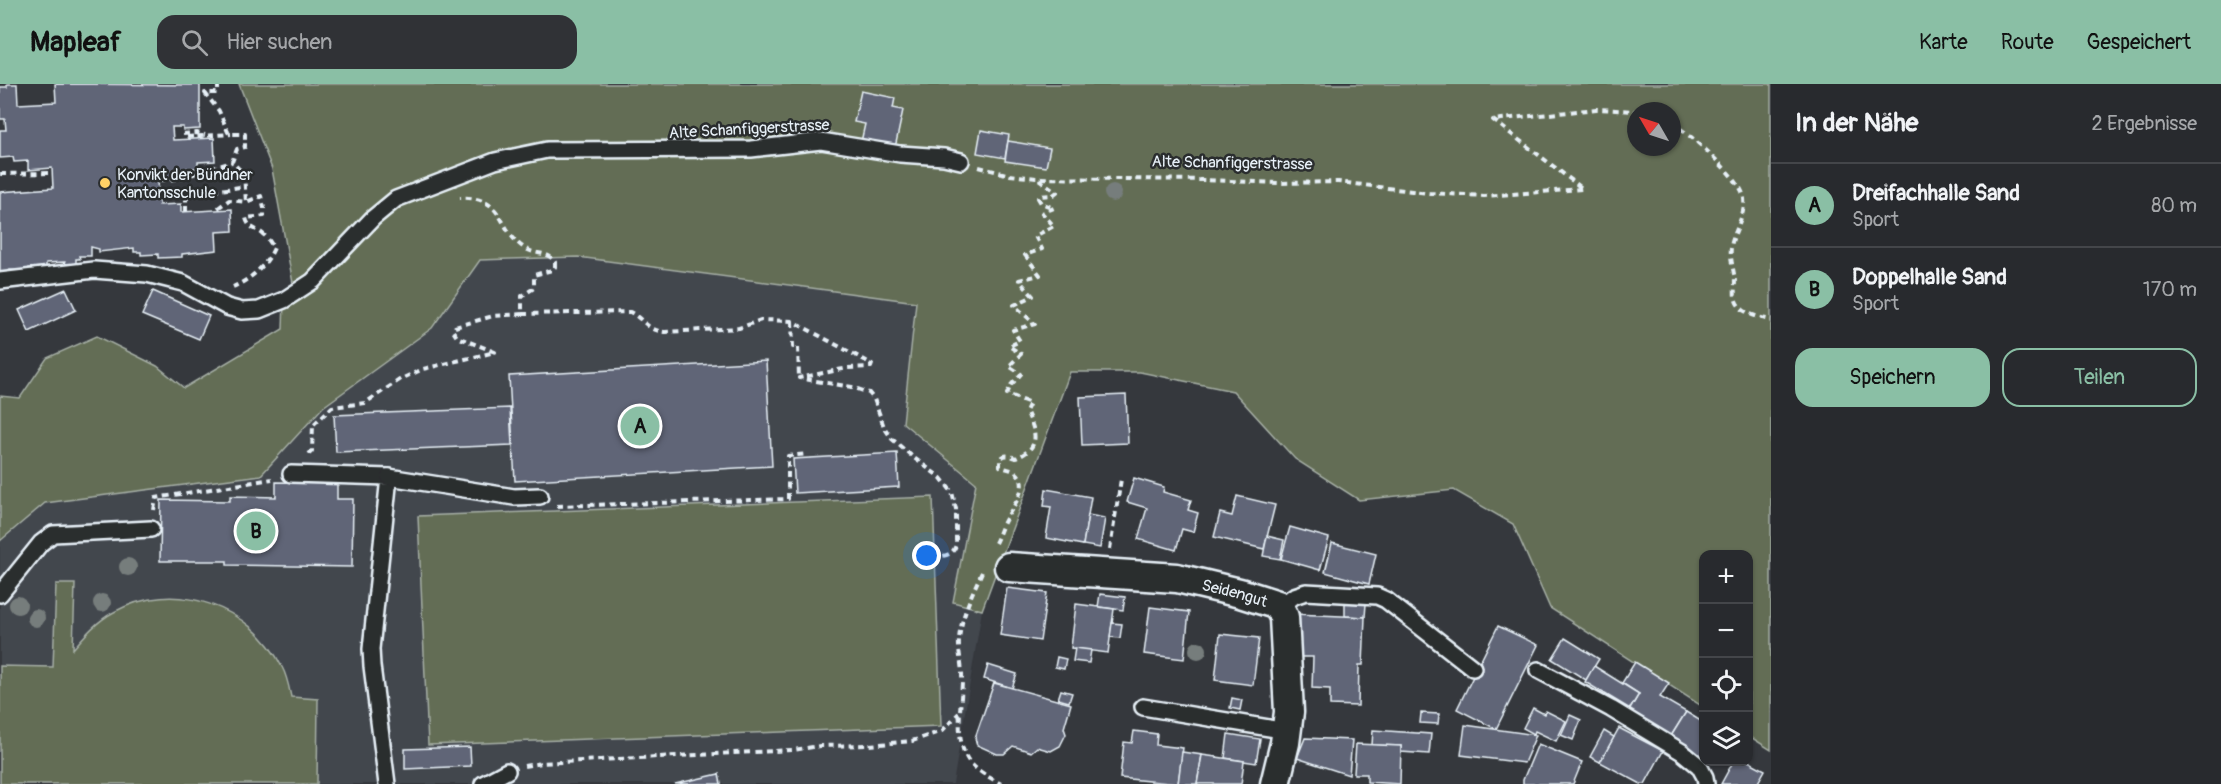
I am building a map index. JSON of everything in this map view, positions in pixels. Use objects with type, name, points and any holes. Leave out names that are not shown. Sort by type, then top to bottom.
[{"type":"street","name":"Seidengut","points":[[995,561],[1189,580],[1270,601],[1280,607],[1284,616],[1289,683],[1287,731],[1275,784]]},
{"type":"lane","name":"Alte Schanfiggerstrasse","points":[[0,281],[94,270],[156,275],[192,287],[234,309],[259,310],[274,305],[314,281],[373,218],[392,202],[495,161],[535,152],[560,149],[751,149],[821,141],[961,161]]},
{"type":"lane","points":[[291,474],[389,477],[514,497],[540,496]]},
{"type":"lane","points":[[387,784],[371,649],[389,477]]},
{"type":"lane","points":[[0,594],[41,543],[53,534],[151,529]]},
{"type":"lane","points":[[1280,607],[1294,596],[1306,592],[1377,596],[1386,600],[1473,668]]},
{"type":"lane","points":[[1538,670],[1674,746],[1699,766],[1706,784]]},
{"type":"lane","points":[[1143,707],[1287,731]]},
{"type":"lane","points":[[483,784],[507,771]]},
{"type":"path","points":[[218,84],[218,93],[204,93],[219,111],[226,129],[231,134]]},
{"type":"path","name":"Alte Schanfiggerstrasse","points":[[961,161],[1002,174],[1036,178],[1279,183],[1323,181],[1429,193],[1484,196],[1583,189],[1492,120],[1596,110],[1627,110]]},
{"type":"path","points":[[1681,130],[1728,172],[1742,191],[1743,207],[1730,249],[1736,299],[1745,311],[1771,320]]},
{"type":"path","points":[[183,134],[197,133],[209,136]]},
{"type":"path","points":[[187,138],[245,134],[245,147],[237,148],[232,162]]},
{"type":"path","points":[[160,180],[178,179],[232,162]]},
{"type":"path","points":[[232,162],[244,174],[246,202]]},
{"type":"path","points":[[0,174],[50,173]]},
{"type":"path","points":[[1001,784],[978,770],[967,758],[963,748],[960,713],[962,676],[958,647],[960,631],[969,603],[995,561],[1006,520],[1019,500],[1021,491],[1016,474],[1000,466],[1000,460],[1003,456],[1016,458],[1029,451],[1035,438],[1035,430],[1026,411],[1030,403],[1007,394],[1011,385],[1021,374],[1009,366],[1021,354],[1009,346],[1020,340],[1014,330],[1035,324],[1014,305],[1033,296],[1019,280],[1040,275],[1025,255],[1042,249],[1035,236],[1054,226],[1042,213],[1054,208],[1041,203],[1038,198],[1053,195],[1057,192],[1056,189],[1036,178]]},
{"type":"path","points":[[186,212],[186,200],[189,195],[246,186]]},
{"type":"path","points":[[192,287],[221,290],[241,284],[268,260],[273,247],[263,233],[250,227],[246,218],[264,216],[261,196],[246,202],[229,200],[218,208]]},
{"type":"path","points":[[455,198],[474,198],[489,205],[500,214],[507,230],[522,246],[532,252],[550,256],[555,262],[552,270],[534,275],[534,288],[522,296],[522,314]]},
{"type":"path","points":[[151,529],[156,498],[258,482],[291,474],[312,450],[313,425],[332,407],[365,403],[401,379],[423,369],[495,352],[457,337],[453,332],[455,327],[480,319],[522,314],[630,312],[647,327],[665,332],[739,328],[761,320],[792,321],[872,364],[871,367],[848,368],[799,378]]},
{"type":"path","points":[[792,321],[793,347],[798,347],[799,378]]},
{"type":"path","points":[[799,378],[852,387],[869,393],[892,439],[949,487],[956,503],[956,545],[947,556],[935,557]]},
{"type":"path","points":[[540,496],[540,506],[788,499],[788,456],[807,454]]},
{"type":"path","points":[[1106,573],[1121,479]]},
{"type":"path","points":[[507,771],[542,763],[903,743],[942,731],[960,713]]},
{"type":"shaded area","points":[[578,257],[917,302],[904,423],[976,483],[953,601],[982,610],[953,784],[0,784],[0,541],[45,503],[261,475],[323,407],[432,328],[480,260]]},
{"type":"green space","points":[[239,84],[1771,84],[1771,750],[1753,739],[1753,550],[1699,550],[1699,704],[1550,608],[1513,524],[1454,490],[1359,500],[1295,459],[1233,391],[1140,372],[1070,372],[982,610],[953,602],[976,483],[903,423],[916,302],[578,257],[480,260],[432,328],[323,407],[261,475],[45,503],[0,541],[0,396],[20,398],[47,358],[97,336],[157,366],[184,388],[283,329],[284,300],[295,294],[272,169]]},
{"type":"green space","points":[[933,497],[941,726],[428,745],[418,516]]},
{"type":"green space","points":[[56,584],[75,584],[73,649],[97,624],[114,612],[137,602],[161,598],[186,598],[209,604],[231,614],[252,628],[269,646],[282,667],[291,697],[318,699],[317,784],[0,784],[0,666],[53,667]]},
{"type":"building","name":"Konvikt der Bündner Kantonsschule","points":[[7,84],[17,84],[18,104],[56,102],[55,84],[200,85],[200,129],[183,130],[183,127],[172,127],[173,140],[214,138],[215,161],[198,162],[198,168],[178,169],[179,177],[158,178],[159,205],[181,204],[181,212],[232,209],[233,231],[216,232],[217,250],[182,254],[182,257],[158,258],[158,254],[141,255],[141,252],[134,252],[134,248],[99,252],[99,249],[91,247],[91,256],[79,256],[80,259],[76,259],[76,264],[46,263],[46,267],[29,268],[29,271],[10,270],[10,274],[0,275],[0,192],[53,188],[52,168],[28,170],[28,161],[14,162],[13,157],[0,158],[0,130],[6,130],[5,119],[0,119],[0,87],[7,87]]},
{"type":"building","points":[[861,91],[895,98],[893,108],[903,110],[895,148],[861,142],[865,124],[854,122]]},
{"type":"building","points":[[981,130],[1009,135],[1005,158],[977,153]]},
{"type":"building","points":[[1008,141],[1050,148],[1046,167],[1005,161]]},
{"type":"building","points":[[66,289],[76,310],[29,332],[19,310]]},
{"type":"building","points":[[153,291],[209,316],[199,339],[142,315]]},
{"type":"building","points":[[766,361],[772,466],[515,481],[509,376]]},
{"type":"building","points":[[1126,395],[1128,443],[1082,445],[1080,397]]},
{"type":"building","points":[[510,408],[512,445],[336,452],[334,415]]},
{"type":"building","points":[[897,453],[899,487],[795,493],[793,459]]},
{"type":"building","points":[[1134,478],[1164,487],[1163,492],[1191,500],[1188,510],[1198,513],[1193,532],[1182,529],[1176,550],[1138,539],[1147,508],[1127,502]]},
{"type":"building","points":[[276,482],[337,483],[337,499],[353,499],[352,567],[227,565],[227,561],[160,561],[161,500],[230,501],[230,496],[276,497]]},
{"type":"building","points":[[1046,489],[1091,497],[1083,545],[1046,538],[1051,507],[1044,506]]},
{"type":"building","points":[[1237,496],[1275,505],[1264,549],[1214,537],[1220,513],[1232,516]]},
{"type":"building","points":[[1088,515],[1105,518],[1100,548],[1083,545]]},
{"type":"building","points":[[1290,527],[1329,538],[1320,570],[1281,559]]},
{"type":"building","points":[[1267,536],[1284,540],[1280,559],[1263,556]]},
{"type":"building","points":[[1332,543],[1376,554],[1369,584],[1325,572]]},
{"type":"building","points":[[1007,588],[1047,593],[1040,641],[1000,635]]},
{"type":"building","points":[[1100,594],[1125,597],[1123,610],[1098,607]]},
{"type":"building","points":[[1345,603],[1366,604],[1365,617],[1345,616]]},
{"type":"building","points":[[1076,604],[1114,609],[1108,653],[1071,648]]},
{"type":"building","points":[[1150,607],[1189,612],[1184,659],[1144,654]]},
{"type":"building","points":[[1294,614],[1365,617],[1363,665],[1359,665],[1358,706],[1330,705],[1330,689],[1312,688],[1313,657],[1292,657]]},
{"type":"building","points":[[1112,623],[1122,624],[1120,638],[1110,637]]},
{"type":"building","points":[[1498,626],[1538,645],[1496,729],[1457,709]]},
{"type":"building","points":[[1220,634],[1259,638],[1253,685],[1215,680]]},
{"type":"building","points":[[1565,638],[1599,659],[1586,680],[1552,659]]},
{"type":"building","points":[[1075,648],[1091,650],[1089,663],[1073,661]]},
{"type":"building","points":[[1057,657],[1066,659],[1064,669],[1055,667]]},
{"type":"building","points":[[1635,662],[1669,683],[1660,697],[1686,712],[1668,741],[1626,716],[1639,694],[1622,683]]},
{"type":"building","points":[[988,665],[1017,674],[1012,688],[984,679]]},
{"type":"building","points":[[1594,666],[1639,694],[1630,709],[1585,682]]},
{"type":"building","points":[[994,683],[1071,704],[1064,728],[1066,734],[1060,746],[1051,751],[1037,747],[1031,752],[1013,746],[1004,754],[997,754],[977,745],[975,738]]},
{"type":"building","points":[[1061,690],[1072,693],[1069,702],[1058,699]]},
{"type":"building","points":[[1232,698],[1242,700],[1240,710],[1230,708]]},
{"type":"building","points":[[1533,708],[1544,714],[1546,711],[1566,721],[1556,741],[1523,728]]},
{"type":"building","points":[[1686,712],[1699,720],[1699,761],[1668,741]]},
{"type":"building","points":[[1421,713],[1439,714],[1438,724],[1420,723]]},
{"type":"building","points":[[1570,715],[1581,720],[1573,740],[1561,735]]},
{"type":"building","points":[[1465,725],[1536,735],[1524,763],[1461,755]]},
{"type":"building","points":[[1619,728],[1663,751],[1645,784],[1600,762]]},
{"type":"building","points":[[1373,730],[1431,734],[1429,754],[1401,752],[1401,746],[1372,745]]},
{"type":"building","points":[[1134,731],[1157,734],[1156,745],[1183,748],[1178,784],[1120,778],[1124,742],[1132,743]]},
{"type":"building","points":[[1604,731],[1614,737],[1600,762],[1590,757]]},
{"type":"building","points":[[1228,734],[1260,739],[1256,763],[1225,758]]},
{"type":"building","points":[[1305,738],[1352,740],[1349,775],[1297,758]]},
{"type":"building","points":[[1356,744],[1401,746],[1400,784],[1367,782],[1367,774],[1354,774]]},
{"type":"building","points":[[1538,744],[1582,762],[1573,784],[1523,784]]},
{"type":"building","points":[[470,747],[471,766],[405,769],[405,749]]},
{"type":"building","points":[[1182,752],[1202,755],[1197,784],[1178,784]]},
{"type":"building","points":[[1202,755],[1244,761],[1241,784],[1197,784]]},
{"type":"building","points":[[1753,764],[1765,770],[1757,784],[1721,784],[1731,766],[1753,766]]},
{"type":"building","points":[[719,774],[721,784],[675,784]]},
{"type":"place","name":"Konvikt der Bündner Kantonsschule","points":[[105,183]]},
{"type":"place","name":"Dreifachhalle Sand","points":[[640,426]]},
{"type":"place","name":"Doppelhalle Sand","points":[[256,531]]}]
